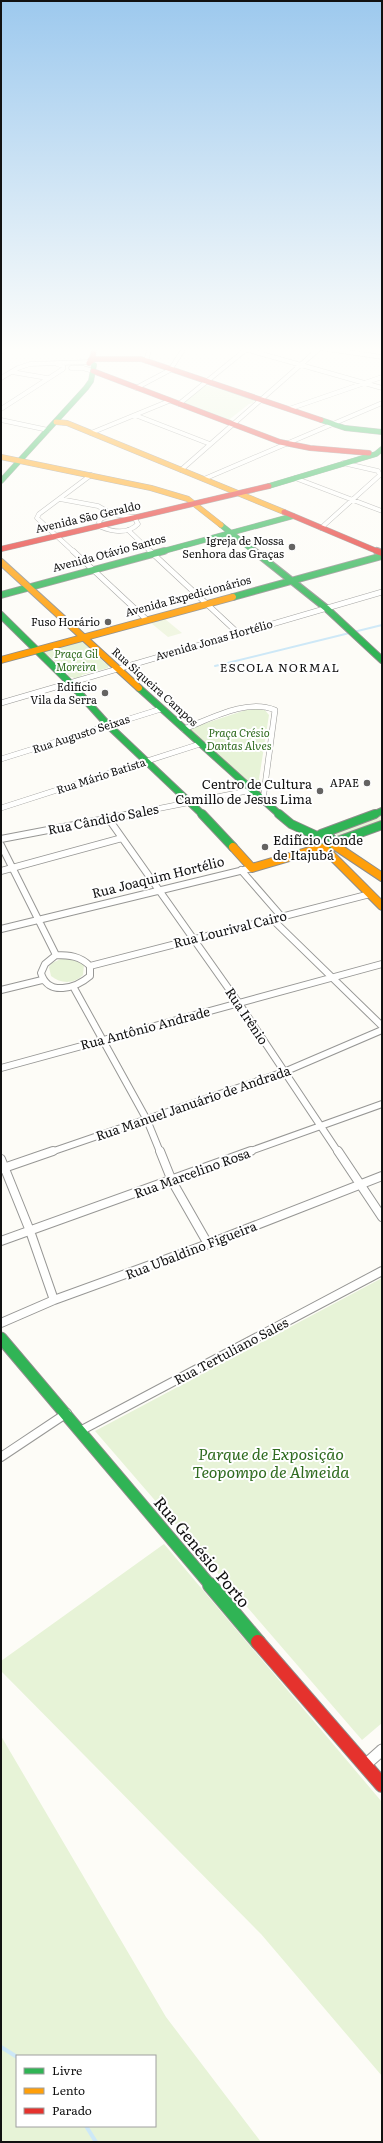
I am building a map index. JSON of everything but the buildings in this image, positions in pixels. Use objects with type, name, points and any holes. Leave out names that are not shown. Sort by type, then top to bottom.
[{"type":"main road","points":[[1,481],[33,447]]},
{"type":"main road","points":[[125,447],[382,554]]},
{"type":"main road","points":[[305,447],[380,452]]},
{"type":"main road","name":"Avenida São Geraldo","points":[[1,550],[240,494],[380,452]]},
{"type":"main road","points":[[1,457],[168,492],[188,499],[326,608],[382,660]]},
{"type":"main road","name":"Avenida Otávio Santos","points":[[1,595],[293,516]]},
{"type":"main road","name":"Avenida Expedicionários","points":[[1,660],[292,581],[382,554]]},
{"type":"main road","name":"Rua Siqueira Campos","points":[[1,562],[116,669],[291,824],[319,835],[331,836],[334,843]]},
{"type":"main road","points":[[1,616],[70,683],[108,725],[190,802],[252,868]]},
{"type":"main road","points":[[382,811],[319,835],[313,839],[312,842],[322,848],[382,906]]},
{"type":"main road","name":"Rua Joaquim Hortélio","points":[[252,868],[322,848],[382,825]]},
{"type":"main road","points":[[334,843],[382,877]]},
{"type":"main road","name":"Rua Genésio Porto","points":[[1,1338],[67,1413],[80,1431],[364,1766],[382,1785]]},
{"type":"street","points":[[181,470],[207,447]]},
{"type":"street","points":[[204,479],[281,447]]},
{"type":"street","points":[[321,528],[354,500],[380,473],[343,463]]},
{"type":"street","points":[[91,475],[37,517],[56,537],[147,620]]},
{"type":"street","points":[[295,478],[382,511]]},
{"type":"street","points":[[60,499],[98,506],[112,514],[130,515],[138,521],[135,528],[128,530],[114,531],[101,527],[99,522],[101,519],[112,514]]},
{"type":"street","points":[[128,530],[239,634]]},
{"type":"street","name":"Avenida Jonas Hortélio","points":[[1,703],[382,592]]},
{"type":"street","points":[[184,729],[252,706],[267,706],[274,710],[263,800]]},
{"type":"street","name":"Rua Augusto Seixas","points":[[1,759],[161,709]]},
{"type":"street","name":"Rua Mário Batista","points":[[1,808],[200,744]]},
{"type":"street","name":"Rua Cândido Sales","points":[[1,839],[252,790]]},
{"type":"street","name":"Rua Irênio","points":[[108,818],[238,1002],[382,1217]]},
{"type":"street","points":[[1,871],[122,838]]},
{"type":"street","points":[[1,845],[14,867],[56,956]]},
{"type":"street","name":"Rua Joaquim Hortélio","points":[[1,929],[252,868]]},
{"type":"street","points":[[241,870],[281,916]]},
{"type":"street","name":"Rua Lourival Cairo","points":[[90,966],[194,938],[370,894]]},
{"type":"street","points":[[272,919],[382,1026]]},
{"type":"street","points":[[56,956],[74,956],[87,962],[90,966],[90,976],[81,985],[74,988],[54,988],[42,980],[40,972],[43,965],[56,956]]},
{"type":"street","name":"Rua Antônio Andrade","points":[[1,1068],[238,1002],[382,964]]},
{"type":"street","points":[[1,990],[42,980]]},
{"type":"street","points":[[74,988],[147,1120],[172,1181],[208,1244]]},
{"type":"street","name":"Rua Manuel Januário de Andrada","points":[[3,1169],[284,1072],[382,1030]]},
{"type":"street","name":"Rua Marcelino Rosa","points":[[1,1241],[172,1181],[320,1125],[382,1104]]},
{"type":"street","points":[[1,1159],[3,1169],[30,1231],[54,1300]]},
{"type":"street","name":"Rua Ubaldino Figueira","points":[[1,1323],[54,1300],[208,1244],[382,1176]]},
{"type":"street","name":"Rua Tertuliano Sales","points":[[80,1431],[382,1272]]},
{"type":"street","points":[[1,1456],[67,1413]]},
{"type":"street","points":[[364,1766],[382,1750]]},
{"type":"green space","points":[[165,619],[182,633],[168,637],[151,623]]},
{"type":"green space","name":"Praça Gil Moreira","points":[[82,641],[105,663],[109,664],[108,668],[82,675],[78,679],[67,676],[68,674],[44,653],[45,650],[53,650]]},
{"type":"green space","name":"Praça Crésio Dantas Alves","points":[[252,708],[264,709],[269,715],[259,779],[261,781],[261,794],[188,729]]},
{"type":"green space","points":[[382,812],[382,820],[340,838],[333,831]]},
{"type":"green space","points":[[63,958],[76,959],[84,965],[83,975],[76,980],[67,982],[55,979],[51,976],[49,967],[52,963]]},
{"type":"green space","name":"Parque de Exposição Teopompo de Almeida","points":[[382,1278],[382,1723],[362,1740],[95,1431]]},
{"type":"green space","points":[[164,1544],[382,1802],[382,2076],[261,1934],[1,1671],[1,1661]]},
{"type":"green space","points":[[1,1736],[166,2017],[261,2142],[1,2142]]},
{"type":"waterway","points":[[215,666],[382,625]]},
{"type":"waterway","points":[[1,2047],[16,2056]]},
{"type":"waterway","points":[[87,2127],[96,2142]]},
{"type":"traffic: fast","points":[[1,481],[32,447]]},
{"type":"traffic: fast","points":[[269,486],[376,454],[382,449]]},
{"type":"traffic: fast","points":[[1,595],[293,516]]},
{"type":"traffic: fast","points":[[221,525],[326,608],[382,660]]},
{"type":"traffic: fast","points":[[233,597],[382,556]]},
{"type":"traffic: fast","points":[[1,615],[70,683],[108,725],[191,802],[233,847]]},
{"type":"traffic: fast","points":[[139,688],[291,824],[317,836]]},
{"type":"traffic: fast","points":[[321,834],[382,811]]},
{"type":"traffic: fast","points":[[335,842],[330,837],[324,835],[321,835],[312,841],[317,847],[327,848],[335,842],[382,825]]},
{"type":"traffic: fast","points":[[1,1338],[258,1642]]},
{"type":"traffic: slow","points":[[126,447],[284,512]]},
{"type":"traffic: slow","points":[[1,457],[151,488],[188,499],[221,525]]},
{"type":"traffic: slow","points":[[1,562],[139,688]]},
{"type":"traffic: slow","points":[[1,660],[233,597]]},
{"type":"traffic: slow","points":[[334,845],[382,877]]},
{"type":"traffic: slow","points":[[233,847],[252,868],[320,848]]},
{"type":"traffic: slow","points":[[324,848],[382,906]]},
{"type":"traffic: jam","points":[[305,447],[369,453]]},
{"type":"traffic: jam","points":[[1,549],[269,486]]},
{"type":"traffic: jam","points":[[284,512],[382,553]]},
{"type":"traffic: jam","points":[[258,1642],[382,1785]]},
{"type":"place","name":"Igreja de Nossa Senhora das Graças","points":[[292,547]]},
{"type":"place","name":"Fuso Horário","points":[[108,622]]},
{"type":"place","name":"Edifício Vila da Serra","points":[[105,693]]},
{"type":"place","name":"APAE","points":[[367,783]]},
{"type":"place","name":"Centro de Cultura Camillo de Jesus Lima","points":[[320,791]]},
{"type":"place","name":"Edifício Conde de Itajubá","points":[[265,847]]},
{"type":"district","name":"ESCOLA NORMAL","points":[[280,668]]}]
